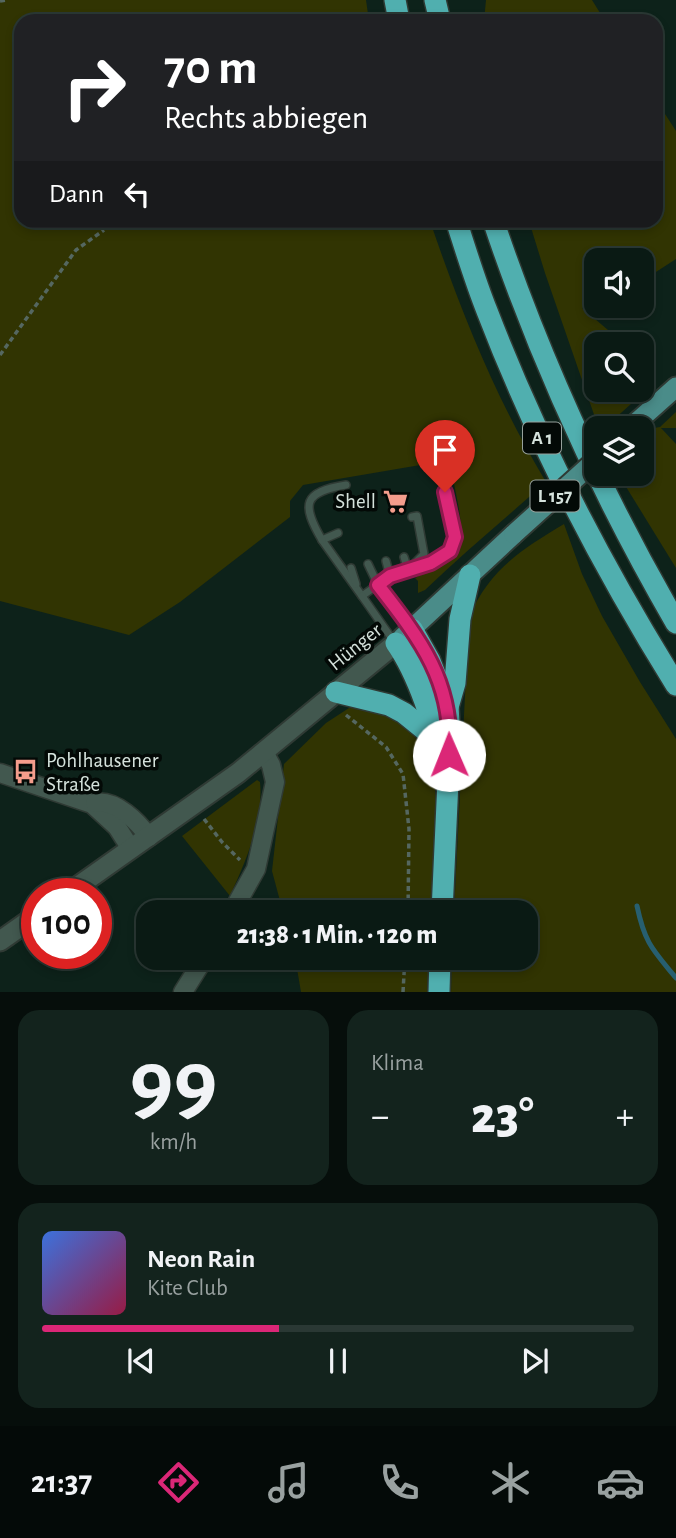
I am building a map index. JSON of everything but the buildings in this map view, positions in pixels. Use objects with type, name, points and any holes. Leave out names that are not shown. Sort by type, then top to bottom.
[{"type":"highway","name":"A 1","points":[[459,228],[487,311],[563,484],[603,562],[676,685]]},
{"type":"highway","name":"A 1","points":[[496,228],[522,306],[569,419],[630,543],[676,623]]},
{"type":"highway","points":[[448,707],[455,683],[460,619],[470,575]]},
{"type":"highway","points":[[412,628],[430,661],[448,707],[450,737],[443,900]]},
{"type":"highway","points":[[396,643],[407,658],[436,738],[447,795]]},
{"type":"highway","points":[[329,698],[389,705],[436,738]]},
{"type":"highway","points":[[439,992],[440,970]]},
{"type":"main road","points":[[644,416],[676,387]]},
{"type":"main road","name":"Hünger","points":[[90,878],[264,752],[396,643],[584,471]]},
{"type":"main road","points":[[0,941],[21,926]]},
{"type":"street","points":[[239,900],[256,869],[275,782],[264,752]]},
{"type":"street","points":[[0,773],[92,804],[117,827],[131,849]]},
{"type":"street","points":[[92,804],[101,802],[112,806],[139,824],[149,837]]},
{"type":"street","points":[[183,992],[197,970]]},
{"type":"lane","points":[[346,485],[319,490],[311,499],[310,516],[322,540],[396,643]]},
{"type":"lane","points":[[361,594],[390,576],[443,557],[453,546],[455,537],[445,492]]},
{"type":"lane","points":[[408,570],[424,554],[417,516],[412,517]]},
{"type":"lane","points":[[322,540],[338,533]]},
{"type":"lane","points":[[404,557],[408,570]]},
{"type":"lane","points":[[386,561],[390,576]]},
{"type":"lane","points":[[368,564],[378,585],[412,628]]},
{"type":"lane","points":[[351,568],[361,594]]},
{"type":"path","points":[[0,1],[6,0]]},
{"type":"path","points":[[0,355],[76,250],[104,230]]},
{"type":"path","points":[[329,698],[386,747],[404,774],[409,829],[408,900]]},
{"type":"path","points":[[202,817],[222,842],[247,864]]},
{"type":"path","points":[[403,992],[404,970]]},
{"type":"shaded area","points":[[0,0],[366,0],[368,14],[14,14],[14,228],[433,228],[495,387],[546,482],[425,590],[418,593],[418,581],[415,578],[450,559],[461,540],[453,478],[448,469],[438,462],[303,485],[290,501],[290,517],[180,602],[129,635],[0,601]]},
{"type":"shaded area","points":[[486,0],[592,0],[601,14],[485,14]]},
{"type":"shaded area","points":[[663,111],[676,131],[676,259],[654,273],[654,248],[584,248],[584,318],[594,318],[609,332],[584,332],[584,386],[531,228],[663,228]]},
{"type":"shaded area","points":[[590,402],[633,402],[618,416],[594,416]]},
{"type":"shaded area","points":[[676,412],[676,428],[661,428],[676,444],[676,568],[626,486],[654,486],[654,428],[660,427]]},
{"type":"shaded area","points":[[564,524],[582,574],[602,616],[676,739],[676,992],[451,992],[452,970],[538,970],[538,900],[455,900],[469,617],[477,600],[497,573],[534,543]]},
{"type":"shaded area","points":[[349,708],[369,710],[401,723],[413,734],[422,748],[434,782],[436,801],[432,900],[280,900],[272,871],[284,764],[326,723]]},
{"type":"shaded area","points":[[257,780],[260,782],[260,797],[256,826],[230,896],[182,836]]},
{"type":"shaded area","points":[[297,970],[428,970],[427,992],[301,992]]},
{"type":"waterway","points":[[637,906],[651,946],[676,978]]},
{"type":"place","name":"Shell","points":[[396,501]]},
{"type":"place","name":"Pohlhausener Straße","points":[[26,772]]},
{"type":"route","points":[[445,492],[455,537],[450,551],[431,563],[390,576],[378,585],[412,628],[441,685],[448,707],[449,755]]}]
